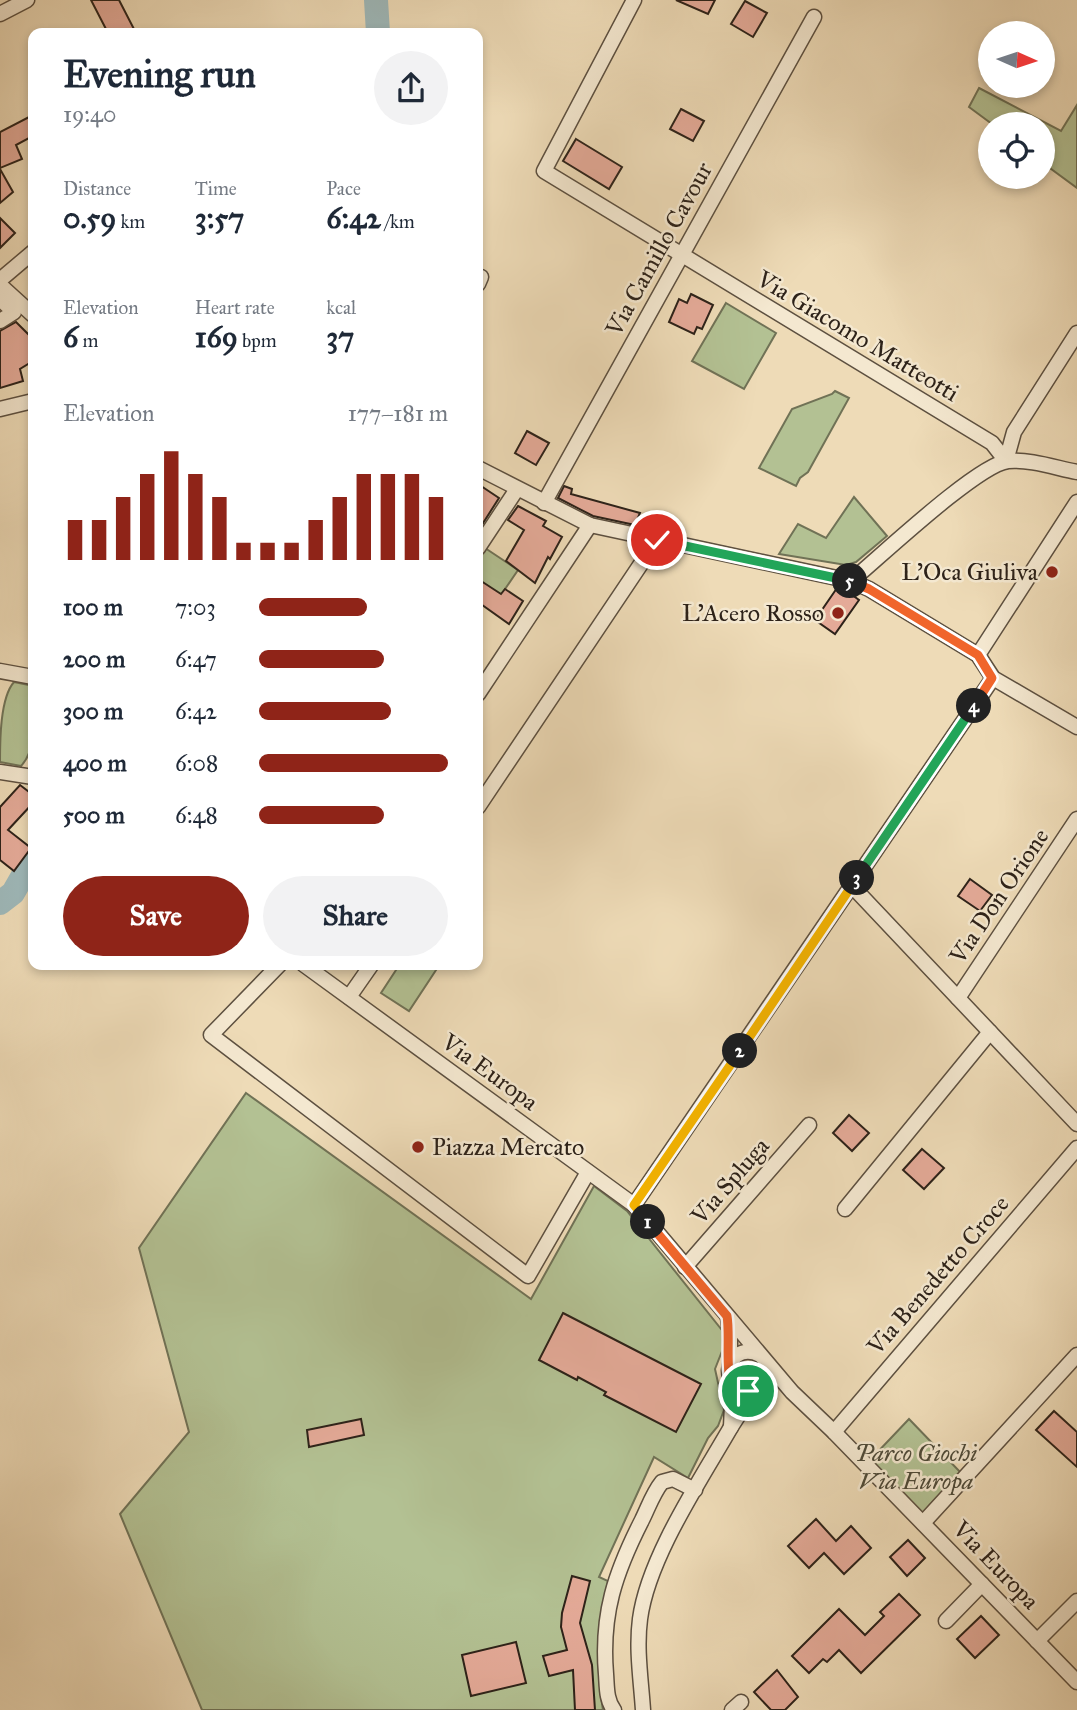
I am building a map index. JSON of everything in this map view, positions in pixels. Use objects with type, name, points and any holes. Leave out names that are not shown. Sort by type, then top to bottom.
[{"type":"street","points":[[0,14],[27,0]]},
{"type":"street","name":"Via Giacomo Matteotti","points":[[634,0],[544,171],[992,443],[1006,461]]},
{"type":"street","name":"Via Camillo Cavour","points":[[544,503],[814,18]]},
{"type":"street","points":[[28,257],[0,283],[28,310]]},
{"type":"street","points":[[0,299],[14,312],[0,321]]},
{"type":"street","points":[[1006,461],[1013,432],[1077,333]]},
{"type":"street","points":[[0,410],[28,402]]},
{"type":"street","points":[[851,581],[977,475],[1006,461],[1077,472]]},
{"type":"street","points":[[483,471],[590,525],[851,581],[890,601],[978,655],[992,678],[1077,727]]},
{"type":"street","points":[[483,540],[517,489]]},
{"type":"street","points":[[978,655],[1077,502]]},
{"type":"street","points":[[483,686],[590,525]]},
{"type":"street","points":[[483,800],[657,540]]},
{"type":"street","points":[[1,672],[28,676]]},
{"type":"street","points":[[634,1205],[992,678]]},
{"type":"street","points":[[0,772],[28,776]]},
{"type":"street","name":"Via Don Orione","points":[[958,998],[1077,819]]},
{"type":"street","points":[[852,886],[1077,1124]]},
{"type":"street","points":[[274,970],[211,1035],[528,1276],[588,1172]]},
{"type":"street","name":"Via Europa","points":[[311,970],[634,1205],[792,1392],[1077,1682]]},
{"type":"street","points":[[349,997],[368,970]]},
{"type":"street","points":[[845,1209],[990,1032]]},
{"type":"street","name":"Via Spluga","points":[[685,1267],[809,1125]]},
{"type":"street","name":"Via Benedetto Croce","points":[[834,1432],[1077,1148]]},
{"type":"street","points":[[727,1316],[730,1334],[730,1377],[733,1383],[742,1390],[760,1387],[792,1392]]},
{"type":"street","points":[[643,1710],[638,1645],[642,1605],[654,1567],[731,1427],[768,1377],[764,1360],[755,1352],[742,1352],[730,1365]]},
{"type":"street","points":[[923,1523],[1077,1355]]},
{"type":"street","points":[[731,1427],[733,1383]]},
{"type":"street","points":[[614,1710],[608,1699],[605,1646],[607,1614],[614,1581],[662,1482],[673,1479],[695,1490]]},
{"type":"street","points":[[946,1621],[982,1584]]},
{"type":"street","points":[[1037,1641],[1077,1601]]},
{"type":"green space","points":[[978,90],[978,98],[998,98],[1025,112],[978,114],[969,107]]},
{"type":"green space","points":[[1077,105],[1077,188],[1055,172],[1055,128],[1061,131]]},
{"type":"green space","points":[[726,303],[776,333],[744,389],[692,361]]},
{"type":"green space","points":[[835,391],[849,398],[808,472],[800,478],[796,486],[759,468],[792,409]]},
{"type":"green space","points":[[854,497],[887,536],[856,562],[846,565],[779,554],[798,524],[826,538]]},
{"type":"green space","points":[[485,548],[518,570],[501,595],[483,583]]},
{"type":"green space","points":[[14,682],[28,685],[28,754],[21,766],[0,762],[3,709]]},
{"type":"green space","points":[[396,970],[436,970],[409,1011],[381,993]]},
{"type":"green space","points":[[246,1093],[531,1299],[594,1186],[627,1211],[725,1334],[724,1346],[715,1369],[724,1410],[718,1426],[708,1438],[688,1478],[654,1457],[599,1577],[608,1581],[599,1646],[603,1710],[202,1710],[120,1514],[189,1432],[139,1248]]},
{"type":"green space","name":"Parco Giochi Via Europa","points":[[909,1419],[963,1475],[924,1517],[870,1460]]},
{"type":"building","points":[[91,0],[119,0],[133,28],[105,28]]},
{"type":"building","points":[[676,0],[715,0],[708,14]]},
{"type":"building","points":[[745,1],[767,13],[753,37],[731,24]]},
{"type":"building","points":[[681,109],[704,121],[693,141],[670,129]]},
{"type":"building","points":[[28,118],[28,139],[16,145],[22,159],[0,168],[0,132]]},
{"type":"building","points":[[576,139],[622,167],[609,189],[563,161]]},
{"type":"building","points":[[0,169],[13,192],[0,203]]},
{"type":"building","points":[[0,218],[15,233],[0,248]]},
{"type":"building","points":[[691,294],[713,305],[702,329],[697,327],[694,334],[669,322],[679,299],[687,303]]},
{"type":"building","points":[[16,322],[28,334],[28,364],[20,369],[23,381],[0,388],[0,331]]},
{"type":"building","points":[[527,431],[549,443],[536,465],[515,453]]},
{"type":"building","points":[[564,486],[572,489],[571,494],[640,513],[635,525],[593,516],[558,498]]},
{"type":"building","points":[[483,487],[499,498],[483,523]]},
{"type":"building","points":[[518,506],[546,521],[543,526],[562,537],[535,583],[506,561],[524,530],[508,520]]},
{"type":"building","points":[[483,582],[501,594],[505,589],[523,601],[509,624],[483,606]]},
{"type":"building","points":[[837,588],[844,589],[859,600],[835,634],[815,620]]},
{"type":"building","points":[[20,785],[28,791],[28,808],[8,830],[28,846],[28,852],[14,871],[0,860],[0,807]]},
{"type":"building","points":[[970,879],[992,895],[980,911],[958,896]]},
{"type":"building","points":[[849,1115],[869,1133],[852,1151],[833,1133]]},
{"type":"building","points":[[922,1149],[944,1168],[924,1189],[903,1170]]},
{"type":"building","points":[[563,1313],[701,1384],[676,1432],[604,1395],[606,1392],[578,1377],[577,1380],[539,1360]]},
{"type":"building","points":[[1054,1411],[1077,1432],[1077,1467],[1036,1430]]},
{"type":"building","points":[[361,1419],[364,1435],[309,1447],[307,1430]]},
{"type":"building","points":[[816,1519],[836,1541],[851,1526],[871,1548],[844,1574],[824,1553],[809,1568],[788,1546]]},
{"type":"building","points":[[908,1540],[925,1558],[907,1576],[890,1557]]},
{"type":"building","points":[[572,1576],[590,1581],[580,1623],[592,1665],[595,1710],[575,1710],[573,1670],[549,1676],[543,1656],[567,1650],[561,1627]]},
{"type":"building","points":[[899,1594],[920,1615],[861,1673],[839,1650],[827,1662],[823,1659],[809,1673],[792,1656],[839,1609],[865,1635],[884,1616],[880,1612]]},
{"type":"building","points":[[981,1616],[999,1635],[975,1658],[957,1639]]},
{"type":"building","points":[[516,1642],[526,1683],[471,1696],[462,1655]]},
{"type":"building","points":[[777,1670],[798,1697],[785,1710],[771,1710],[754,1692]]},
{"type":"waterway","points":[[376,0],[378,28]]},
{"type":"waterway","points":[[0,903],[13,893],[28,867]]},
{"type":"place","name":"L'Oca Giuliva","points":[[1052,572]]},
{"type":"place","name":"L'Acero Rosso","points":[[838,613]]},
{"type":"place","name":"Piazza Mercato","points":[[418,1147]]},
{"type":"route","points":[[657,540],[851,581],[923,620],[978,655],[992,678],[634,1205],[727,1316],[730,1334],[730,1377],[737,1387],[748,1391]]}]
